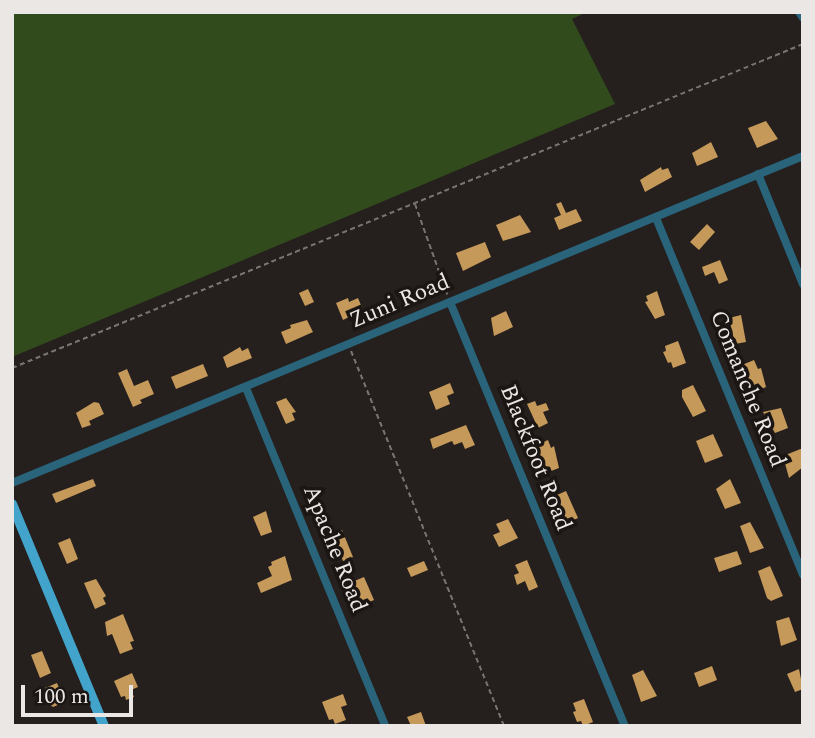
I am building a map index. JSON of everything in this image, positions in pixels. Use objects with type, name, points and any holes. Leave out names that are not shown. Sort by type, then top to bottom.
[{"type":"main road","points":[[12,504],[104,726]]},
{"type":"street","points":[[799,12],[803,18]]},
{"type":"street","name":"Zuni Road","points":[[12,483],[803,156]]},
{"type":"street","points":[[758,174],[803,284]]},
{"type":"street","name":"Comanche Road","points":[[656,218],[803,575]]},
{"type":"street","name":"Blackfoot Road","points":[[450,302],[625,726]]},
{"type":"street","name":"Apache Road","points":[[246,388],[385,726]]},
{"type":"path","points":[[12,368],[803,44]]},
{"type":"path","points":[[415,204],[450,302]]},
{"type":"path","points":[[348,345],[504,726]]},
{"type":"green space","points":[[12,12],[587,12],[572,19],[615,104],[12,357]]},
{"type":"building","points":[[766,121],[778,139],[757,148],[748,128]]},
{"type":"building","points":[[711,142],[718,157],[697,166],[692,153]]},
{"type":"building","points":[[661,167],[662,170],[668,168],[672,177],[645,192],[640,180]]},
{"type":"building","points":[[561,202],[566,213],[576,209],[582,221],[559,230],[554,218],[561,215],[556,204]]},
{"type":"building","points":[[520,215],[531,232],[503,241],[496,225]]},
{"type":"building","points":[[707,224],[715,232],[699,250],[690,242]]},
{"type":"building","points":[[485,242],[491,257],[463,271],[456,253]]},
{"type":"building","points":[[720,260],[728,280],[719,284],[714,272],[705,276],[702,267]]},
{"type":"building","points":[[308,289],[314,302],[305,306],[299,293]]},
{"type":"building","points":[[657,291],[665,315],[655,319],[645,302],[648,301],[646,296]]},
{"type":"building","points":[[348,298],[349,302],[358,298],[363,310],[343,320],[336,303]]},
{"type":"building","points":[[506,311],[513,327],[494,336],[491,318]]},
{"type":"building","points":[[741,315],[746,342],[735,344],[729,318]]},
{"type":"building","points":[[307,320],[313,332],[286,344],[281,332],[291,328],[290,325]]},
{"type":"building","points":[[678,341],[686,363],[673,368],[663,352],[666,351],[665,346]]},
{"type":"building","points":[[240,347],[242,351],[248,348],[252,358],[227,368],[223,357]]},
{"type":"building","points":[[754,360],[758,369],[761,368],[766,387],[754,392],[742,365]]},
{"type":"building","points":[[203,364],[208,376],[176,389],[171,377]]},
{"type":"building","points":[[127,369],[134,386],[148,380],[154,394],[140,400],[142,403],[133,407],[118,373]]},
{"type":"building","points":[[450,383],[454,393],[447,396],[450,404],[436,410],[429,392]]},
{"type":"building","points":[[693,385],[706,411],[693,417],[682,397],[682,390]]},
{"type":"building","points":[[286,398],[296,412],[292,413],[295,420],[286,424],[276,402]]},
{"type":"building","points":[[535,401],[537,406],[546,403],[549,410],[543,412],[548,423],[538,428],[527,404]]},
{"type":"building","points":[[94,402],[99,403],[104,414],[89,421],[91,425],[82,428],[76,413]]},
{"type":"building","points":[[781,408],[788,428],[775,433],[763,412]]},
{"type":"building","points":[[466,425],[475,445],[465,449],[462,442],[454,445],[452,441],[433,449],[430,439]]},
{"type":"building","points":[[713,434],[723,456],[705,463],[696,441]]},
{"type":"building","points":[[548,440],[551,448],[554,446],[559,468],[546,473],[537,445]]},
{"type":"building","points":[[803,448],[803,467],[789,478],[783,456]]},
{"type":"building","points":[[93,479],[96,486],[56,503],[52,494]]},
{"type":"building","points":[[730,479],[741,503],[725,509],[716,489]]},
{"type":"building","points":[[566,491],[578,518],[567,523],[557,495]]},
{"type":"building","points":[[266,511],[272,532],[261,536],[253,517]]},
{"type":"building","points":[[508,519],[518,538],[499,547],[493,535],[500,532],[496,524]]},
{"type":"building","points":[[750,522],[764,548],[750,553],[740,526]]},
{"type":"building","points":[[342,530],[353,557],[343,561],[332,534]]},
{"type":"building","points":[[70,538],[78,559],[67,564],[58,543]]},
{"type":"building","points":[[737,551],[742,564],[719,572],[714,558]]},
{"type":"building","points":[[285,556],[292,580],[261,593],[257,583],[272,576],[268,567],[272,565],[271,562]]},
{"type":"building","points":[[527,560],[538,587],[529,591],[525,581],[517,585],[514,575],[519,573],[515,565]]},
{"type":"building","points":[[424,561],[428,570],[411,577],[407,568]]},
{"type":"building","points":[[770,566],[783,596],[771,601],[767,598],[758,571]]},
{"type":"building","points":[[364,577],[374,600],[362,605],[352,582]]},
{"type":"building","points":[[96,579],[106,596],[103,598],[106,604],[95,609],[84,583]]},
{"type":"building","points":[[123,614],[134,641],[130,642],[133,649],[120,654],[112,634],[107,636],[105,622]]},
{"type":"building","points":[[789,617],[797,640],[781,646],[776,621]]},
{"type":"building","points":[[42,651],[51,673],[40,678],[31,655]]},
{"type":"building","points":[[712,666],[717,680],[699,687],[694,673]]},
{"type":"building","points":[[799,669],[803,689],[795,692],[787,674]]},
{"type":"building","points":[[643,670],[657,696],[641,702],[632,675]]},
{"type":"building","points":[[132,673],[138,687],[131,690],[134,697],[126,700],[125,696],[121,697],[114,681]]},
{"type":"building","points":[[57,683],[65,702],[53,707],[49,704],[45,688]]},
{"type":"building","points":[[343,694],[347,705],[341,707],[346,720],[335,724],[333,719],[329,720],[322,702]]},
{"type":"building","points":[[584,699],[593,722],[583,726],[581,721],[577,722],[573,703]]},
{"type":"building","points":[[421,712],[426,726],[411,726],[407,717]]}]
